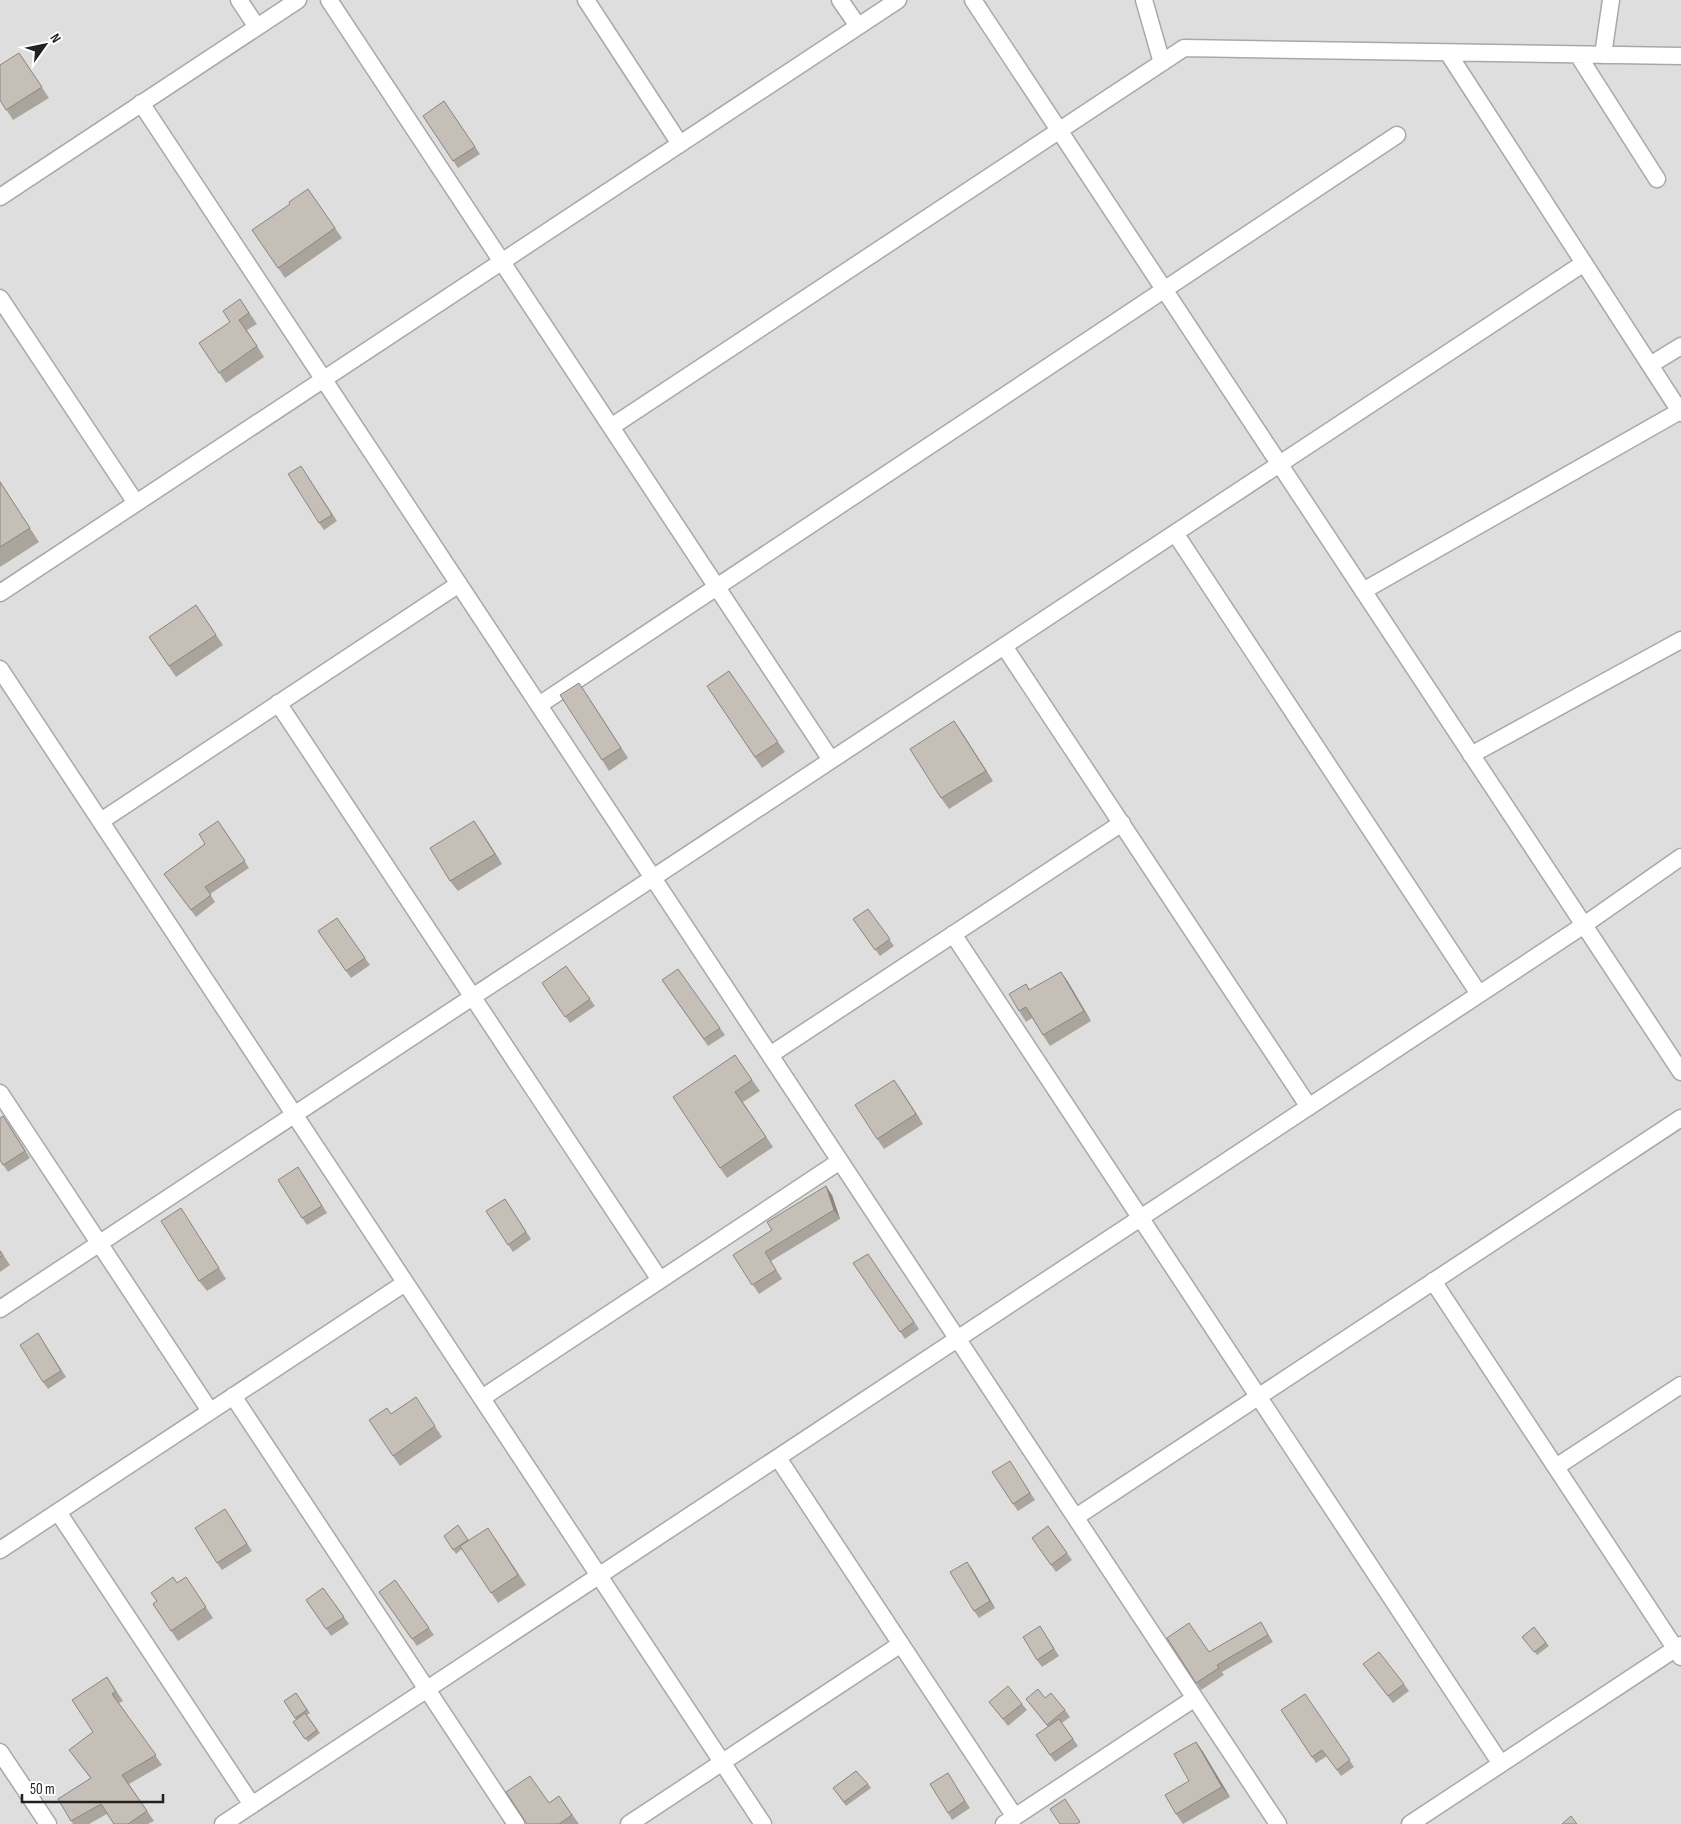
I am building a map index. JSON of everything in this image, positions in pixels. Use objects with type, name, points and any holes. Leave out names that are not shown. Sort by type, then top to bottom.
[{"type":"street","points":[[239,0],[257,27]]},
{"type":"street","points":[[0,197],[298,0]]},
{"type":"street","points":[[329,0],[831,760]]},
{"type":"street","points":[[586,0],[680,144]]},
{"type":"street","points":[[840,0],[858,26]]},
{"type":"street","points":[[0,593],[898,0]]},
{"type":"street","points":[[973,0],[1681,1072]]},
{"type":"street","points":[[1144,0],[1162,63]]},
{"type":"street","points":[[1603,55],[1611,0]]},
{"type":"street","points":[[611,427],[1184,48],[1681,56]]},
{"type":"street","points":[[1363,591],[1680,412],[1448,53]]},
{"type":"street","points":[[1578,55],[1657,179]]},
{"type":"street","points":[[141,103],[1278,1824]]},
{"type":"street","points":[[539,705],[1397,135]]},
{"type":"street","points":[[0,1309],[1584,263]]},
{"type":"street","points":[[0,298],[136,503]]},
{"type":"street","points":[[1650,365],[1681,346]]},
{"type":"street","points":[[1175,533],[1480,994]]},
{"type":"street","points":[[101,821],[459,584]]},
{"type":"street","points":[[1471,755],[1681,640]]},
{"type":"street","points":[[1004,646],[1309,1107]]},
{"type":"street","points":[[0,669],[763,1824]]},
{"type":"street","points":[[278,704],[660,1280]]},
{"type":"street","points":[[770,1055],[1122,823]]},
{"type":"street","points":[[223,1824],[1480,994],[1584,925],[1681,857]]},
{"type":"street","points":[[953,934],[1501,1764]]},
{"type":"street","points":[[0,1093],[210,1411]]},
{"type":"street","points":[[1076,1517],[1681,1118]]},
{"type":"street","points":[[482,1398],[840,1161]]},
{"type":"street","points":[[1410,1824],[1679,1650],[1433,1281]]},
{"type":"street","points":[[0,1550],[405,1283]]},
{"type":"street","points":[[1556,1468],[1681,1385]]},
{"type":"street","points":[[233,1396],[516,1824]]},
{"type":"street","points":[[778,1458],[901,1644],[1010,1820],[1195,1698]]},
{"type":"street","points":[[58,1512],[252,1805]]},
{"type":"street","points":[[629,1824],[901,1644]]},
{"type":"street","points":[[0,1752],[48,1824]]},
{"type":"shaded area","points":[[0,0],[1681,0],[1681,1824],[0,1824]]},
{"type":"building","points":[[19,53],[42,87],[6,110],[0,100],[0,65]]},
{"type":"building","points":[[444,101],[475,147],[453,161],[423,116]]},
{"type":"building","points":[[308,189],[335,228],[278,268],[252,230]]},
{"type":"building","points":[[240,299],[249,313],[239,320],[257,346],[219,373],[199,343],[230,322],[223,311]]},
{"type":"building","points":[[301,466],[332,515],[319,523],[288,474]]},
{"type":"building","points":[[0,482],[30,528],[0,547]]},
{"type":"building","points":[[196,605],[216,635],[169,666],[149,637]]},
{"type":"building","points":[[729,671],[778,742],[755,757],[707,686]]},
{"type":"building","points":[[579,683],[621,748],[602,760],[560,695]]},
{"type":"building","points":[[954,721],[986,771],[941,798],[910,749]]},
{"type":"building","points":[[218,821],[245,861],[205,887],[211,895],[191,910],[164,874],[205,844],[199,834]]},
{"type":"building","points":[[474,821],[495,854],[450,881],[430,848]]},
{"type":"building","points":[[868,909],[890,939],[875,950],[853,919]]},
{"type":"building","points":[[337,918],[365,958],[346,971],[318,931]]},
{"type":"building","points":[[566,966],[590,999],[565,1017],[542,983]]},
{"type":"building","points":[[678,969],[720,1028],[704,1039],[662,980]]},
{"type":"building","points":[[1061,972],[1084,1011],[1043,1035],[1026,1007],[1019,1011],[1009,994],[1026,984],[1029,990]]},
{"type":"building","points":[[735,1055],[752,1080],[735,1092],[766,1137],[720,1168],[673,1097]]},
{"type":"building","points":[[894,1080],[916,1114],[877,1139],[855,1105]]},
{"type":"building","points":[[3,1116],[25,1151],[3,1165],[0,1160],[0,1118]]},
{"type":"building","points":[[298,1167],[322,1206],[302,1218],[278,1180]]},
{"type":"building","points":[[826,1186],[834,1210],[765,1252],[776,1270],[752,1285],[733,1255],[772,1230],[767,1222]]},
{"type":"building","points":[[505,1199],[526,1232],[508,1245],[486,1211]]},
{"type":"building","points":[[181,1208],[219,1268],[199,1281],[161,1221]]},
{"type":"building","points":[[868,1254],[914,1322],[900,1332],[853,1263]]},
{"type":"building","points":[[38,1333],[61,1371],[43,1382],[20,1345]]},
{"type":"building","points":[[416,1397],[435,1426],[393,1456],[369,1420],[387,1408],[391,1414]]},
{"type":"building","points":[[1010,1461],[1030,1493],[1013,1504],[992,1472]]},
{"type":"building","points":[[225,1509],[247,1544],[217,1563],[195,1528]]},
{"type":"building","points":[[458,1525],[468,1540],[453,1550],[444,1536]]},
{"type":"building","points":[[1048,1526],[1067,1553],[1051,1565],[1032,1538]]},
{"type":"building","points":[[488,1528],[518,1575],[491,1593],[460,1546]]},
{"type":"building","points":[[967,1562],[990,1601],[974,1611],[950,1572]]},
{"type":"building","points":[[173,1577],[177,1583],[186,1577],[206,1607],[171,1631],[153,1604],[157,1601],[151,1593]]},
{"type":"building","points":[[395,1580],[429,1628],[412,1639],[379,1592]]},
{"type":"building","points":[[323,1588],[344,1617],[326,1629],[306,1600]]},
{"type":"building","points":[[1261,1622],[1268,1635],[1217,1665],[1219,1668],[1196,1683],[1167,1638],[1189,1623],[1209,1652]]},
{"type":"building","points":[[1040,1626],[1054,1649],[1037,1660],[1023,1637]]},
{"type":"building","points":[[1534,1627],[1546,1643],[1534,1652],[1522,1637]]},
{"type":"building","points":[[1379,1652],[1404,1684],[1388,1696],[1363,1664]]},
{"type":"building","points":[[107,1677],[116,1692],[112,1694],[156,1755],[122,1775],[147,1811],[128,1824],[114,1824],[101,1804],[71,1821],[58,1799],[91,1778],[69,1750],[93,1732],[72,1700]]},
{"type":"building","points":[[1008,1686],[1022,1704],[1003,1719],[989,1702]]},
{"type":"building","points":[[1038,1689],[1045,1698],[1051,1693],[1065,1710],[1047,1725],[1026,1699]]},
{"type":"building","points":[[296,1693],[307,1710],[295,1718],[284,1701]]},
{"type":"building","points":[[1305,1694],[1350,1760],[1337,1770],[1322,1750],[1312,1757],[1281,1710]]},
{"type":"building","points":[[305,1713],[317,1730],[305,1739],[293,1722]]},
{"type":"building","points":[[1059,1719],[1073,1739],[1050,1755],[1036,1735]]},
{"type":"building","points":[[1196,1742],[1222,1787],[1176,1814],[1165,1795],[1189,1781],[1174,1754]]},
{"type":"building","points":[[856,1771],[868,1784],[844,1802],[833,1788]]},
{"type":"building","points":[[948,1773],[965,1801],[948,1813],[930,1784]]},
{"type":"building","points":[[530,1776],[549,1803],[559,1796],[572,1815],[559,1824],[527,1824],[506,1792]]},
{"type":"building","points":[[1065,1799],[1080,1822],[1077,1824],[1060,1824],[1050,1809]]},
{"type":"building","points":[[1571,1816],[1577,1824],[1562,1824]]}]
